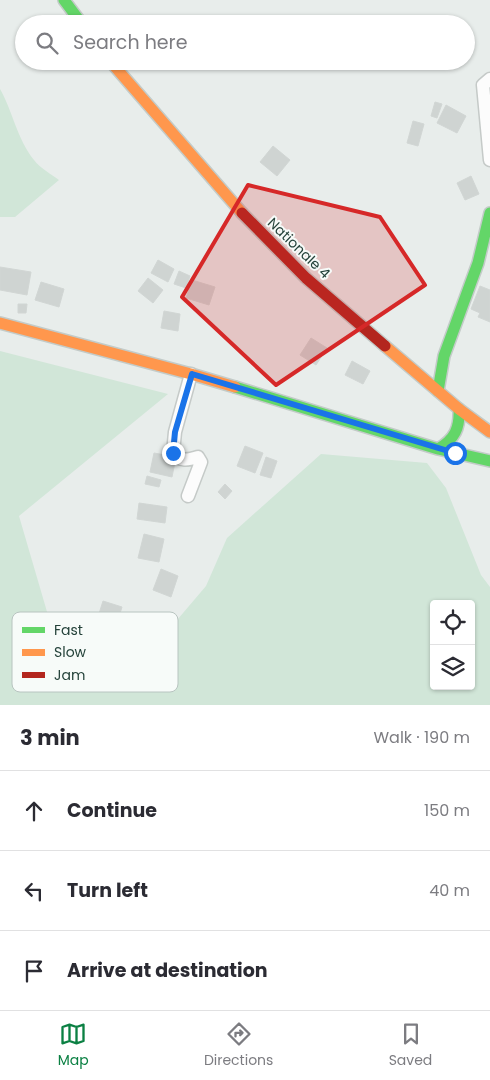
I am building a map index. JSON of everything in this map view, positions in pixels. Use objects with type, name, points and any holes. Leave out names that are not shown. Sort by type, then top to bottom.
[{"type":"main road","points":[[64,0],[75,15]]},
{"type":"main road","name":"Nationale 4","points":[[118,70],[246,217],[306,278],[459,409],[490,432]]},
{"type":"main road","points":[[438,391],[447,347],[487,234],[490,213]]},
{"type":"main road","points":[[0,323],[192,374],[438,449],[490,461]]},
{"type":"main road","points":[[438,449],[449,443],[457,433],[460,421],[459,409]]},
{"type":"street","points":[[490,79],[483,85],[490,160]]},
{"type":"street","points":[[188,496],[201,462],[198,458],[186,460],[178,458],[173,453],[175,432],[192,374]]},
{"type":"highlighted area","points":[[248,185],[380,217],[425,285],[276,385],[182,297]]},
{"type":"green space","points":[[0,89],[28,152],[39,166],[59,180],[15,217],[0,217]]},
{"type":"green space","points":[[0,351],[168,394],[19,516],[47,612],[12,612],[12,692],[178,692],[178,619],[206,586],[227,538],[321,454],[427,463],[446,488],[481,575],[490,587],[490,705],[0,705]]},
{"type":"building","points":[[435,102],[442,104],[437,118],[431,116]]},
{"type":"building","points":[[446,105],[466,116],[457,133],[437,123]]},
{"type":"building","points":[[413,121],[424,124],[418,146],[407,143]]},
{"type":"building","points":[[273,146],[290,160],[277,176],[260,162]]},
{"type":"building","points":[[471,176],[479,194],[465,200],[457,183]]},
{"type":"building","points":[[158,260],[174,269],[168,282],[151,273]]},
{"type":"building","points":[[0,267],[31,272],[27,295],[0,290]]},
{"type":"building","points":[[179,271],[190,276],[186,288],[174,284]]},
{"type":"building","points":[[148,278],[163,290],[153,303],[138,291]]},
{"type":"building","points":[[192,280],[215,287],[209,305],[186,298]]},
{"type":"building","points":[[41,282],[64,289],[59,307],[35,300]]},
{"type":"building","points":[[480,286],[490,290],[490,322],[478,317],[480,313],[471,309]]},
{"type":"building","points":[[18,304],[27,304],[26,313],[18,313]]},
{"type":"building","points":[[164,311],[180,314],[178,331],[161,328]]},
{"type":"building","points":[[311,338],[327,348],[316,365],[300,355]]},
{"type":"building","points":[[352,361],[370,371],[363,384],[345,375]]},
{"type":"building","points":[[245,446],[263,453],[255,473],[237,466]]},
{"type":"building","points":[[154,453],[176,457],[172,477],[150,472]]},
{"type":"building","points":[[266,457],[277,461],[271,478],[260,475]]},
{"type":"building","points":[[147,476],[161,480],[159,487],[145,484]]},
{"type":"building","points":[[225,484],[232,491],[225,499],[218,492]]},
{"type":"building","points":[[139,503],[167,507],[165,523],[137,519]]},
{"type":"building","points":[[144,534],[164,539],[159,562],[138,558]]},
{"type":"building","points":[[161,569],[178,576],[171,597],[153,590]]},
{"type":"building","points":[[103,601],[122,607],[120,612],[100,612]]},
{"type":"traffic: fast","points":[[64,0],[75,15]]},
{"type":"traffic: fast","points":[[438,391],[444,356],[478,263],[490,213]]},
{"type":"traffic: fast","points":[[235,387],[438,449],[490,461]]},
{"type":"traffic: fast","points":[[438,449],[449,441],[455,432],[459,422],[459,409]]},
{"type":"traffic: slow","points":[[118,70],[242,213]]},
{"type":"traffic: slow","points":[[0,323],[235,387]]},
{"type":"traffic: slow","points":[[385,346],[459,409],[490,432]]},
{"type":"traffic: jam","points":[[242,213],[306,278],[385,346]]},
{"type":"route","points":[[173,453],[175,432],[192,374],[455,453]]}]
